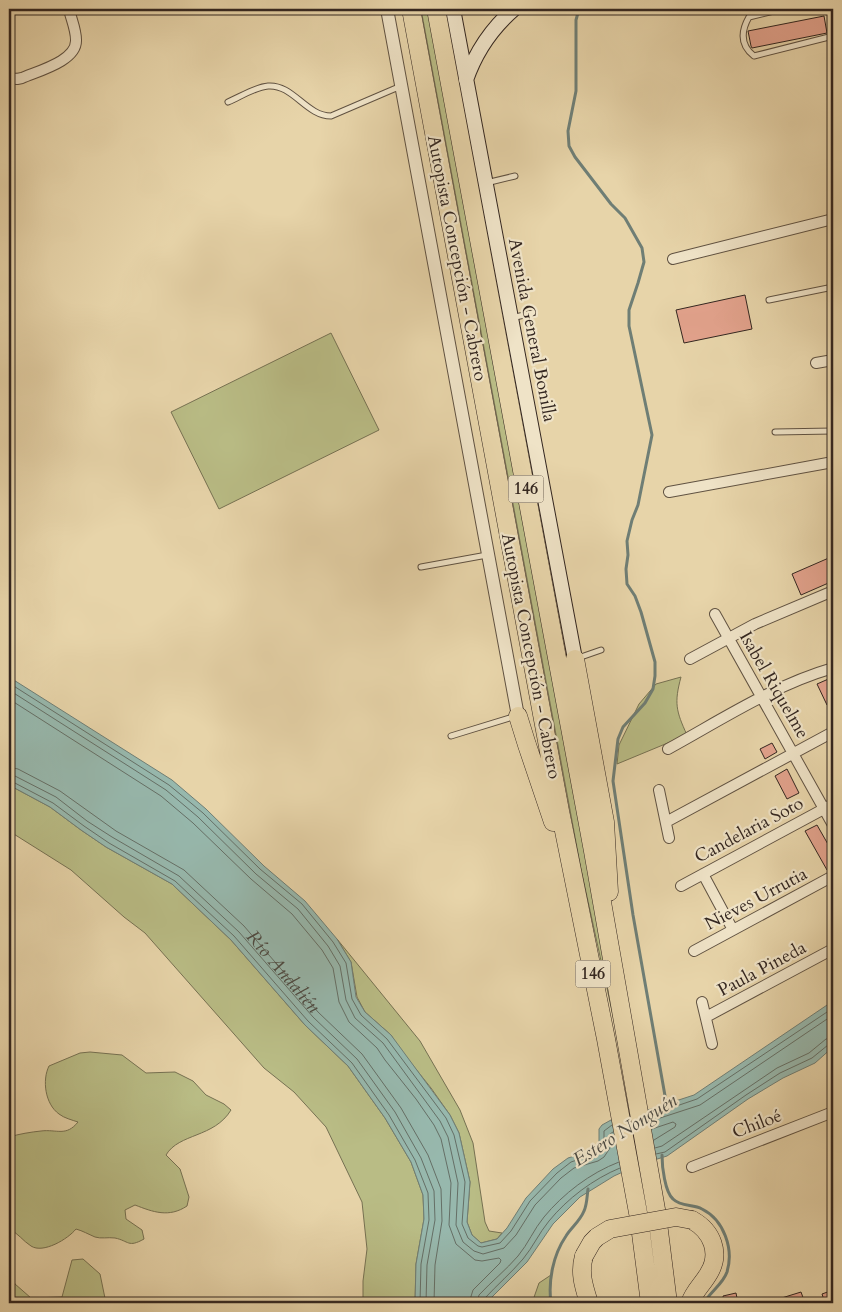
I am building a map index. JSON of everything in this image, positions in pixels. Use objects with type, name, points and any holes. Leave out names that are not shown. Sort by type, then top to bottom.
[{"type":"highway","name":"Autopista Concepción - Cabrero","points":[[411,9],[576,889],[619,1108],[644,1251],[650,1303]]},
{"type":"highway","name":"Autopista Concepción - Cabrero","points":[[436,9],[614,970],[653,1189],[668,1303]]},
{"type":"highway","points":[[575,659],[605,822],[614,970]]},
{"type":"highway","points":[[518,716],[576,889]]},
{"type":"highway","points":[[589,1303],[581,1270],[584,1256],[597,1237],[610,1229],[676,1217],[692,1220],[705,1229],[715,1252],[712,1268],[690,1303]]},
{"type":"main road","name":"Avenida General Bonilla","points":[[453,9],[575,659]]},
{"type":"main road","points":[[466,80],[482,45],[492,30],[514,9]]},
{"type":"street","points":[[9,78],[22,78],[63,60],[72,54],[76,40],[69,9]]},
{"type":"street","points":[[387,9],[518,716]]},
{"type":"street","points":[[673,259],[833,219]]},
{"type":"street","points":[[816,363],[833,360]]},
{"type":"street","points":[[669,492],[833,462]]},
{"type":"street","points":[[690,659],[719,644],[728,637],[833,591]]},
{"type":"street","name":"Isabel Riquelme","points":[[715,614],[793,753],[829,806],[833,825]]},
{"type":"street","points":[[668,749],[798,679],[833,668]]},
{"type":"street","points":[[666,822],[833,732]]},
{"type":"street","points":[[659,790],[669,838]]},
{"type":"street","name":"Candelaria Soto","points":[[681,886],[829,806]]},
{"type":"street","points":[[703,874],[733,930]]},
{"type":"street","name":"Nieves Urrutia","points":[[694,951],[833,876]]},
{"type":"street","name":"Paula Pineda","points":[[706,1017],[833,949]]},
{"type":"street","name":"Paula Pineda","points":[[702,1002],[712,1044]]},
{"type":"street","name":"Chiloé","points":[[692,1167],[833,1112]]},
{"type":"lane","points":[[782,9],[749,16],[743,27],[744,40],[747,50],[754,56],[833,36]]},
{"type":"lane","points":[[832,9],[833,13]]},
{"type":"lane","points":[[228,102],[261,88],[274,86],[286,91],[319,114],[331,116],[401,86]]},
{"type":"lane","points":[[486,183],[515,176]]},
{"type":"lane","points":[[769,300],[833,287]]},
{"type":"lane","points":[[511,318],[533,313]]},
{"type":"lane","points":[[775,432],[833,431]]},
{"type":"lane","points":[[421,567],[488,555]]},
{"type":"lane","points":[[575,659],[601,650]]},
{"type":"lane","points":[[451,736],[518,716]]},
{"type":"green space","points":[[421,9],[429,9],[589,868],[620,1048],[581,869]]},
{"type":"green space","points":[[331,333],[379,430],[219,509],[171,412]]},
{"type":"green space","points":[[681,677],[677,694],[677,707],[687,735],[617,764],[619,745],[639,704],[656,684]]},
{"type":"green space","points":[[9,785],[50,807],[106,847],[172,884],[231,940],[305,1025],[348,1066],[385,1118],[411,1162],[423,1195],[424,1219],[416,1264],[415,1303],[363,1303],[363,1281],[367,1249],[362,1202],[326,1127],[294,1092],[264,1068],[145,933],[71,870],[9,831]]},
{"type":"green space","points":[[337,939],[420,1041],[460,1110],[473,1143],[485,1222],[489,1231],[502,1233],[497,1239],[481,1243],[472,1235],[467,1222],[470,1182],[459,1133],[450,1115],[391,1035],[365,1012],[357,997],[351,962]]},
{"type":"green space","points":[[80,1053],[122,1055],[146,1073],[175,1072],[193,1081],[206,1095],[224,1104],[231,1110],[215,1126],[179,1143],[166,1155],[180,1169],[189,1197],[187,1206],[167,1213],[155,1212],[135,1205],[125,1210],[126,1219],[142,1230],[144,1239],[139,1242],[129,1243],[115,1238],[95,1237],[76,1229],[55,1244],[36,1248],[9,1229],[9,1137],[41,1131],[65,1131],[74,1127],[78,1122],[68,1119],[54,1110],[48,1098],[45,1085],[47,1072],[49,1066]]},
{"type":"green space","points":[[83,1259],[100,1274],[106,1303],[9,1303],[9,1270],[15,1284],[31,1298],[62,1297],[72,1260]]},
{"type":"green space","points":[[551,1275],[551,1303],[532,1303],[539,1283]]},
{"type":"water","points":[[9,677],[172,780],[206,809],[264,866],[305,901],[337,939],[351,962],[356,997],[365,1012],[391,1035],[450,1115],[459,1133],[470,1182],[467,1222],[472,1235],[481,1243],[497,1239],[507,1228],[526,1198],[553,1169],[568,1158],[595,1150],[599,1144],[599,1129],[602,1125],[611,1120],[694,1095],[833,1001],[833,1047],[815,1063],[783,1078],[748,1099],[667,1156],[638,1165],[614,1176],[580,1197],[553,1224],[527,1262],[486,1303],[415,1303],[416,1264],[424,1219],[423,1195],[411,1162],[385,1118],[348,1066],[305,1025],[231,940],[172,884],[106,847],[50,807],[9,785]]},
{"type":"building","points":[[824,16],[827,33],[752,48],[751,46],[748,31]]},
{"type":"building","points":[[745,295],[752,329],[684,343],[676,310]]},
{"type":"building","points":[[831,557],[833,562],[833,581],[801,595],[792,574]]},
{"type":"building","points":[[833,677],[833,702],[827,705],[817,684]]},
{"type":"building","points":[[772,743],[777,752],[765,759],[760,749]]},
{"type":"building","points":[[787,769],[799,793],[787,799],[775,776]]},
{"type":"building","points":[[817,825],[833,853],[833,866],[827,870],[805,831]]},
{"type":"building","points":[[833,1290],[833,1303],[825,1303],[822,1294]]},
{"type":"building","points":[[801,1292],[805,1303],[772,1303],[772,1301]]},
{"type":"building","points":[[736,1293],[738,1303],[724,1303],[723,1296]]},
{"type":"waterway","name":"Estero Nonguén","points":[[579,9],[576,20],[576,91],[568,131],[569,146],[575,157],[611,204],[625,218],[642,248],[644,262],[629,310],[629,326],[652,435],[638,505],[627,541],[626,569],[627,584],[635,596],[641,612],[655,662],[655,676],[653,689],[645,703],[623,727],[618,739],[613,781],[633,915],[667,1107]]},
{"type":"waterway","points":[[662,1155],[664,1179],[670,1196],[676,1202],[698,1207],[710,1214],[721,1228],[728,1245],[729,1263],[727,1272],[723,1280],[704,1303]]},
{"type":"waterway","points":[[551,1303],[552,1268],[562,1243],[584,1211],[588,1189]]},
{"type":"water label","name":"Río Andalién","points":[[284,972]]}]
